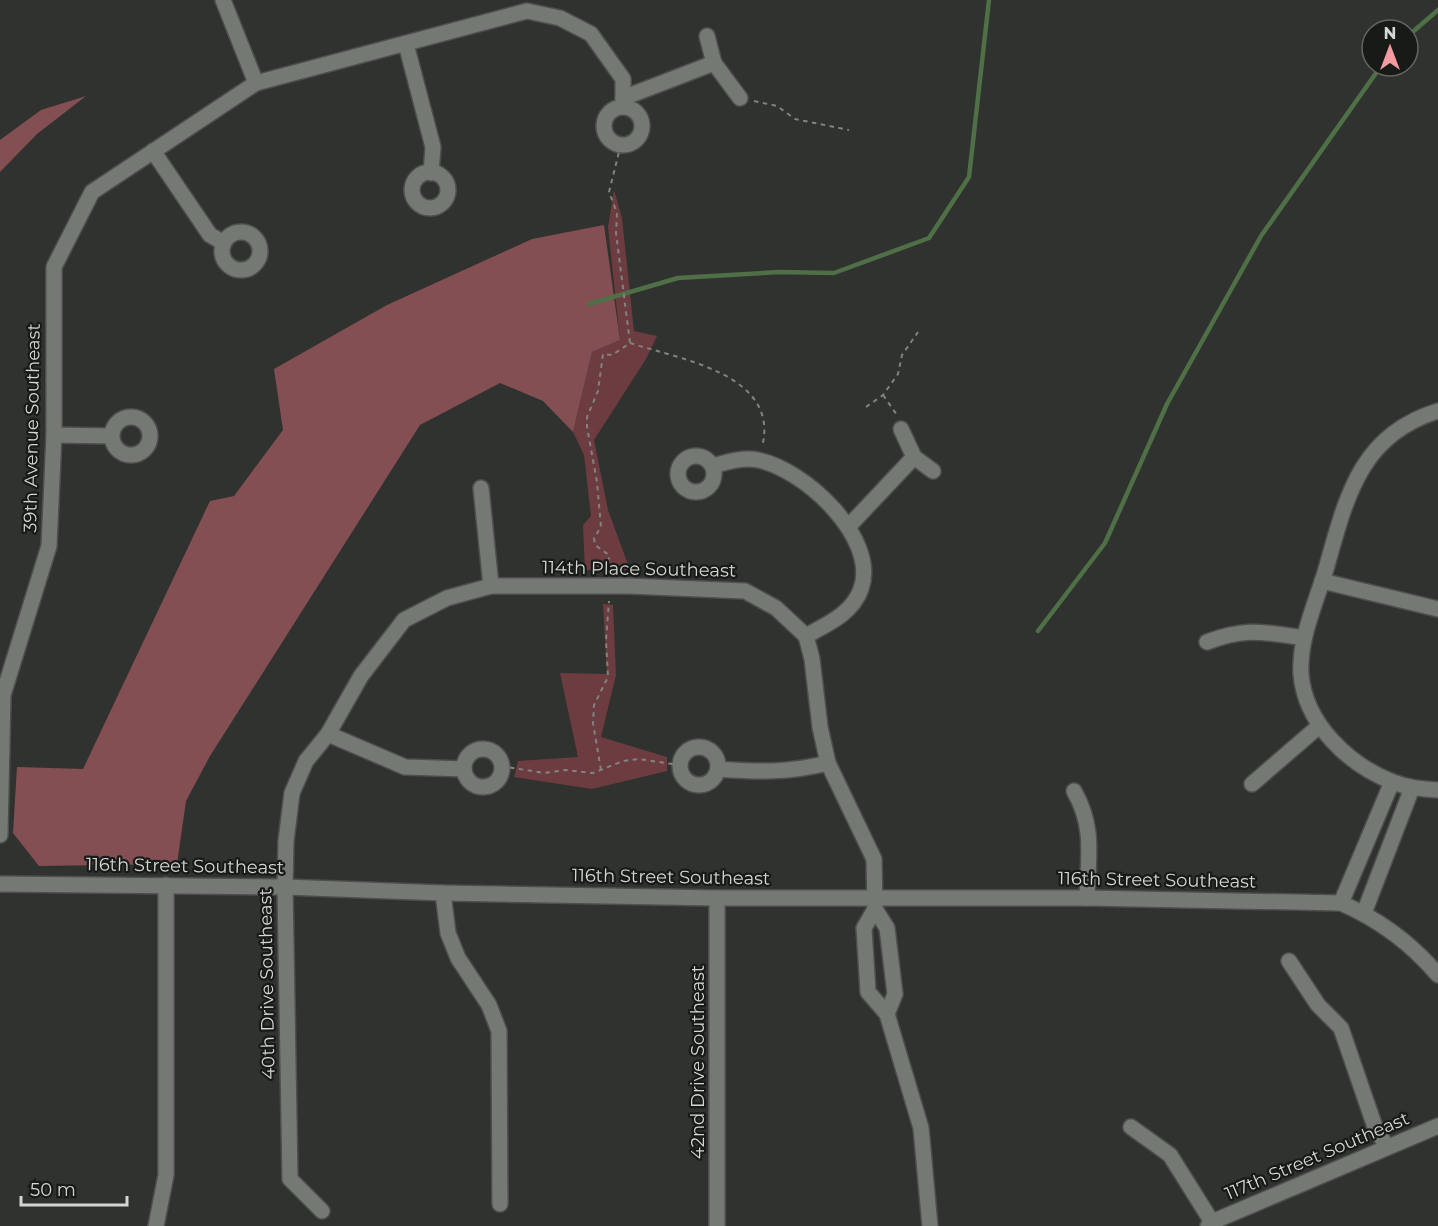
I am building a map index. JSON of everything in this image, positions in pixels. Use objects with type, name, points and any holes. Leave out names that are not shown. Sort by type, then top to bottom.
[{"type":"street","points":[[223,0],[256,83]]},
{"type":"street","points":[[225,243],[210,235],[153,151],[256,83],[527,11],[560,18],[591,34],[623,79],[623,102],[637,114],[642,127],[634,141],[621,144],[609,138],[604,125],[610,112],[623,102],[714,63]]},
{"type":"street","points":[[707,36],[714,63],[740,98]]},
{"type":"street","points":[[406,44],[433,147],[431,172]]},
{"type":"street","name":"39th Avenue Southeast","points":[[0,836],[3,695],[49,546],[54,435],[54,267],[92,192],[153,151]]},
{"type":"street","points":[[1438,411],[1414,421],[1391,436],[1372,454],[1348,492],[1304,638],[1301,673],[1305,699],[1318,727],[1344,753],[1392,782],[1412,788],[1438,790]]},
{"type":"street","points":[[902,429],[914,457],[933,471]]},
{"type":"street","points":[[54,435],[111,436]]},
{"type":"street","points":[[848,527],[914,457]]},
{"type":"street","points":[[712,466],[734,460],[756,460],[786,470],[818,492],[854,534],[864,566],[861,590],[846,612],[806,636],[812,659],[820,728],[828,763],[874,859],[875,903],[887,928],[895,994],[887,1014]]},
{"type":"street","points":[[481,488],[491,586]]},
{"type":"street","points":[[1322,581],[1438,609]]},
{"type":"street","name":"114th Place Southeast","points":[[491,586],[608,586],[745,591],[776,608],[806,636]]},
{"type":"street","name":"40th Drive Southeast","points":[[322,1210],[290,1179],[285,887],[286,841],[292,793],[306,761],[328,734],[361,676],[404,620],[447,598],[491,586]]},
{"type":"street","points":[[1207,642],[1233,632],[1260,631],[1304,638]]},
{"type":"street","points":[[1252,784],[1318,727]]},
{"type":"street","points":[[328,734],[405,767],[464,769]]},
{"type":"street","points":[[701,747],[714,753],[718,769],[711,781],[699,785],[684,779],[679,765],[685,752],[701,747]]},
{"type":"street","points":[[481,750],[495,754],[501,766],[496,781],[484,787],[471,783],[464,769],[468,758],[481,750]]},
{"type":"street","points":[[718,769],[764,773],[785,772],[828,763]]},
{"type":"street","points":[[1392,782],[1341,903],[1364,913],[1400,935],[1438,975]]},
{"type":"street","points":[[1364,913],[1412,788]]},
{"type":"street","points":[[1074,791],[1085,811],[1089,826],[1087,898]]},
{"type":"street","name":"116th Street Southeast","points":[[0,884],[285,887],[875,903],[1087,898],[1341,903]]},
{"type":"street","points":[[156,1226],[166,1175],[166,885]]},
{"type":"street","points":[[443,893],[448,933],[458,958],[489,1005],[499,1031],[500,1204]]},
{"type":"street","name":"42nd Drive Southeast","points":[[717,898],[717,1226]]},
{"type":"street","points":[[875,903],[864,928],[868,992],[887,1014],[921,1128],[930,1226]]},
{"type":"street","points":[[1289,961],[1318,1005],[1341,1028],[1375,1127],[1387,1147]]},
{"type":"street","name":"117th Street Southeast","points":[[1210,1224],[1438,1126]]},
{"type":"street","points":[[1131,1127],[1170,1155],[1210,1224]]},
{"type":"path","points":[[740,98],[777,106],[795,119],[849,130]]},
{"type":"path","points":[[621,144],[609,192],[617,213],[616,232],[630,343]]},
{"type":"path","points":[[866,407],[883,395],[898,374],[902,355],[918,332]]},
{"type":"path","points":[[602,770],[593,723],[594,705],[608,677],[609,555],[598,550],[594,538],[601,527],[587,417],[598,391],[603,354],[612,355],[630,343],[702,363],[724,374],[760,405],[764,424],[764,440],[756,460]]},
{"type":"path","points":[[883,395],[897,415],[902,429]]},
{"type":"path","points":[[501,766],[543,773],[565,770],[593,773],[623,761],[639,759],[679,765]]},
{"type":"shaded area","points":[[86,96],[37,134],[0,172],[0,140],[41,110]]},
{"type":"shaded area","points":[[614,190],[622,218],[634,331],[657,336],[646,359],[594,440],[608,510],[630,570],[585,570],[583,525],[591,516],[584,455],[573,432],[592,352],[620,340],[608,227]]},
{"type":"shaded area","points":[[604,225],[620,340],[592,352],[573,432],[543,401],[500,383],[420,425],[210,756],[186,801],[177,864],[39,866],[13,833],[17,767],[83,769],[210,501],[234,496],[283,430],[274,369],[387,305],[532,239]]},
{"type":"shaded area","points":[[603,604],[613,605],[616,675],[601,737],[667,757],[667,771],[592,789],[514,777],[518,761],[578,757],[560,673],[607,674]]},
{"type":"waterway","points":[[589,304],[678,278],[779,272],[834,273],[929,238],[969,177],[989,0]]},
{"type":"waterway","points":[[1420,26],[1438,10]]},
{"type":"waterway","points":[[1038,631],[1105,543],[1167,404],[1261,236],[1373,78]]}]
